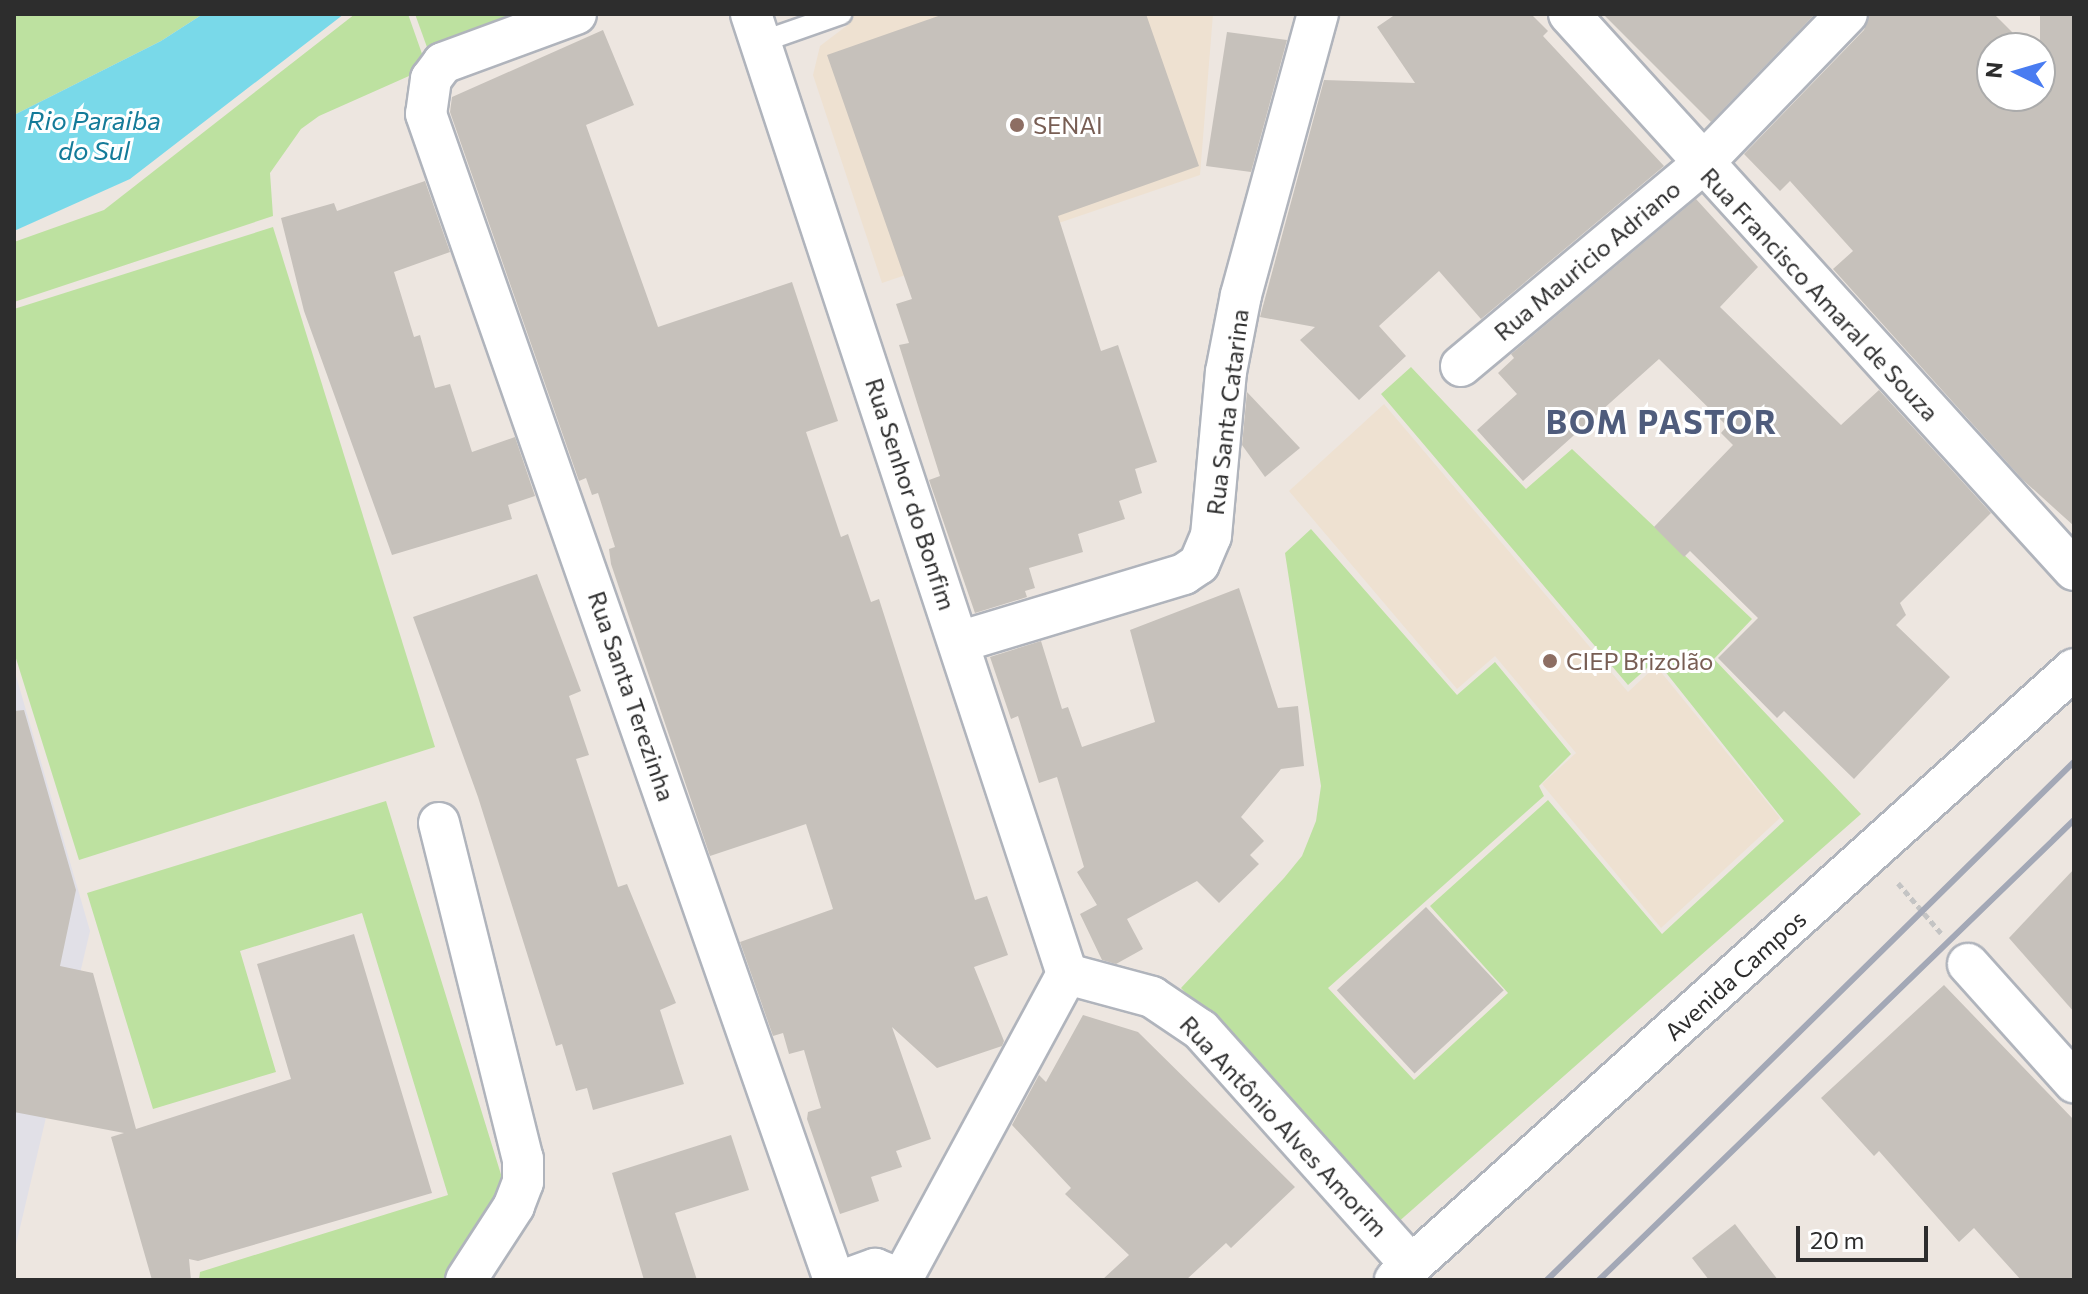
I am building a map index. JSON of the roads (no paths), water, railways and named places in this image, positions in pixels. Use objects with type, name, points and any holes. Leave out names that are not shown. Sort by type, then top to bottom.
[{"type":"street","name":"Rua Santa Terezinha","points":[[576,14],[443,63],[431,79],[426,114],[834,1280]]},
{"type":"street","name":"Rua Santa Catarina","points":[[959,642],[1184,574],[1199,564],[1211,536],[1226,372],[1241,295],[1318,14]]},
{"type":"street","name":"Rua Francisco Amaral de Souza","points":[[1569,14],[1701,165],[2074,570]]},
{"type":"street","name":"Rua Mauricio Adriano","points":[[1461,366],[1701,165],[1847,14]]},
{"type":"street","name":"Rua Senhor do Bonfim","points":[[758,28],[1067,974]]},
{"type":"street","name":"Avenida Campos","points":[[1403,1273],[2074,669]]},
{"type":"street","points":[[439,823],[523,1159],[523,1182],[514,1206],[466,1280]]},
{"type":"street","points":[[1968,964],[2074,1082]]},
{"type":"street","name":"Rua Antônio Alves Amorim","points":[[1067,974],[1152,997],[1201,1030],[1403,1273]]},
{"type":"street","points":[[844,1280],[875,1269],[903,1279],[1067,974]]},
{"type":"lane","points":[[758,28],[841,14]]},
{"type":"water","name":"Rio Paraiba do Sul","points":[[203,14],[344,14],[130,179],[14,231],[14,115],[161,41]]},
{"type":"railway","points":[[1547,1280],[2074,762]]},
{"type":"railway","points":[[1599,1280],[2074,820]]},
{"type":"place","name":"SENAI","points":[[1017,125]]},
{"type":"place","name":"CIEP Brizolão","points":[[1550,661]]},
{"type":"district","name":"BOM PASTOR","points":[[1662,421]]}]
